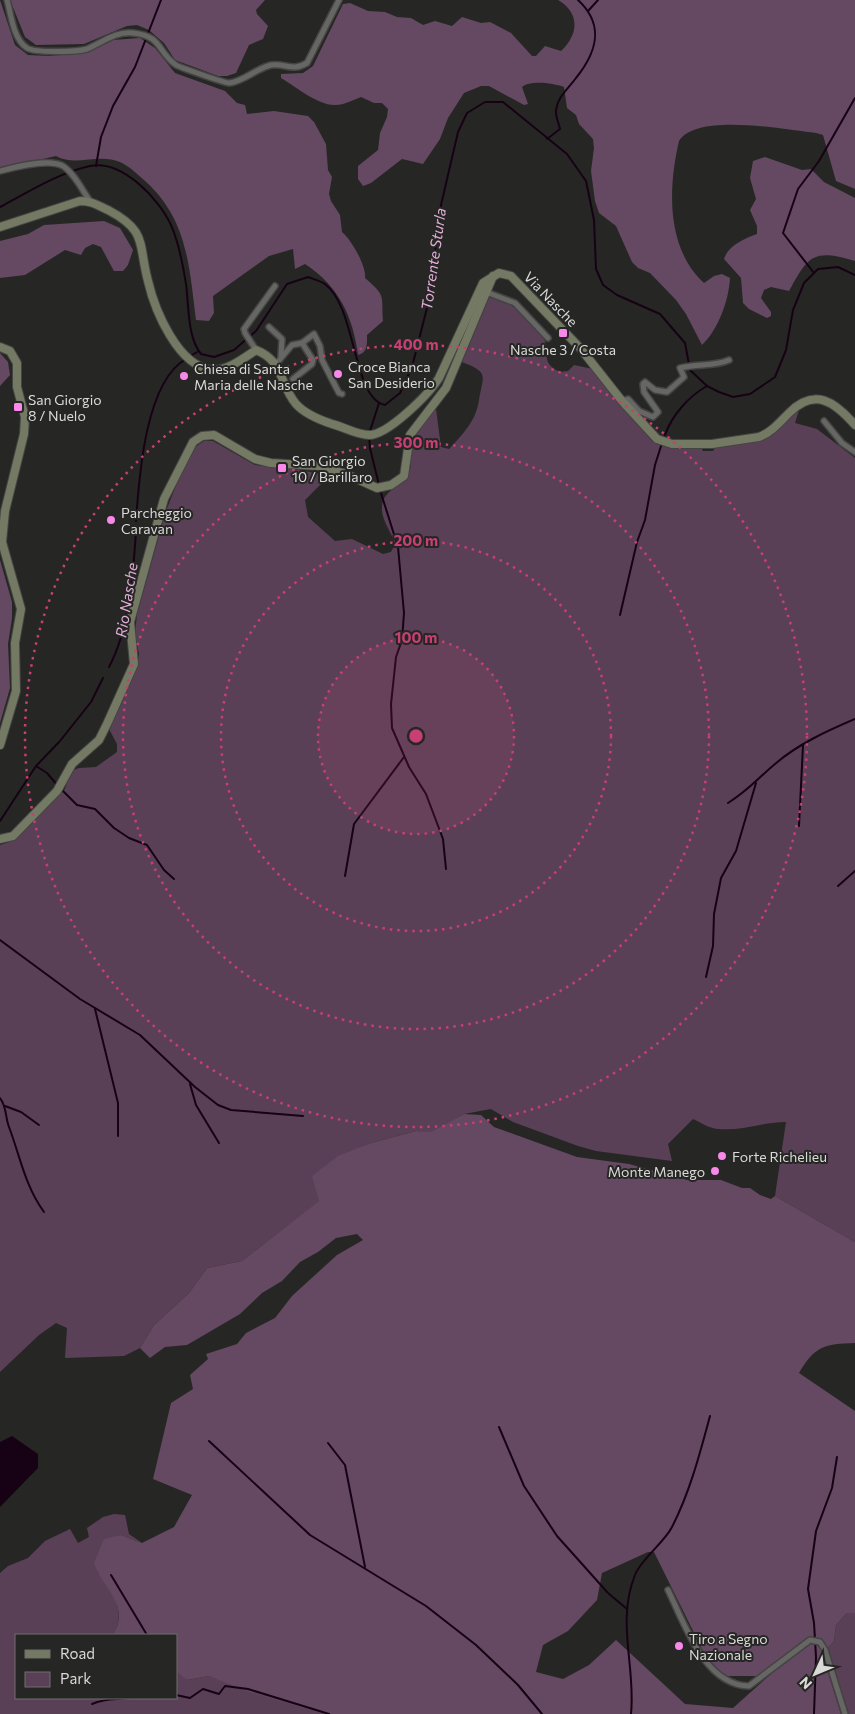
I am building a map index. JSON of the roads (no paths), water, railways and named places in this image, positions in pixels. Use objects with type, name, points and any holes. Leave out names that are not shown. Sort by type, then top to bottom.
[{"type":"street","points":[[7,0],[22,43],[35,51],[85,49],[116,34],[139,34],[152,38],[161,45],[170,60],[178,67],[199,72],[219,82],[232,83],[272,65],[298,68],[307,63],[339,0]]},
{"type":"street","points":[[0,171],[18,166],[55,162],[64,167],[73,176],[90,201],[132,225],[142,246],[148,281],[158,310],[176,345],[186,357],[199,366],[213,370],[236,363],[255,348]]},
{"type":"street","points":[[0,227],[80,201],[90,201]]},
{"type":"street","name":"Via Nasche","points":[[493,276],[507,274],[516,280],[582,348],[622,401],[652,435],[667,444],[723,443],[759,437],[766,434],[801,403],[816,400],[832,402],[855,425]]},
{"type":"street","points":[[1,839],[13,836],[57,791],[72,764],[99,740],[134,664],[130,622],[134,604],[164,499],[193,442],[202,436],[214,435],[255,459],[271,463],[319,466],[346,474],[373,487],[381,488],[396,482],[406,472],[410,435],[446,388],[493,276]]},
{"type":"street","points":[[269,327],[282,339],[278,361],[284,383],[296,404],[310,415],[364,434],[376,434],[419,403],[430,392],[439,378],[483,283],[493,276]]},
{"type":"street","points":[[275,286],[246,324],[245,333],[255,348],[278,361]]},
{"type":"street","points":[[486,292],[515,303],[548,338]]},
{"type":"street","points":[[278,361],[292,345],[302,343],[314,334],[320,346],[322,360],[339,392],[342,394]]},
{"type":"street","points":[[293,379],[312,364],[313,360],[302,343]]},
{"type":"street","points":[[0,347],[10,351],[17,363],[17,387],[25,417],[24,434],[5,512],[2,542],[21,609],[15,643],[16,691],[0,745]]},
{"type":"street","points":[[622,401],[628,399],[643,414],[653,417],[658,414],[657,409],[644,392],[643,384],[647,382],[655,390],[667,392],[684,377],[680,368],[700,363],[718,365],[730,360]]},
{"type":"street","points":[[824,421],[842,443],[855,452]]},
{"type":"street","points":[[668,1590],[701,1656],[723,1679],[738,1686],[749,1686],[810,1640],[820,1642],[825,1650],[845,1714]]},
{"type":"waterway","points":[[96,166],[101,137],[113,106],[135,67],[161,0]]},
{"type":"waterway","points":[[547,139],[560,129],[556,113],[557,105],[583,68],[593,48],[595,29],[592,19],[587,9],[578,0]]},
{"type":"waterway","points":[[588,11],[598,0]]},
{"type":"waterway","points":[[814,273],[783,233],[798,189],[819,161],[855,98]]},
{"type":"waterway","name":"Torrente Sturla","points":[[0,207],[32,189],[78,169],[102,165],[127,175],[149,193],[158,204],[174,232],[184,269],[191,330],[196,347],[201,354],[214,357],[234,350],[256,331],[287,284],[308,277],[325,284],[335,296],[343,312],[366,387],[374,399],[385,405],[400,393],[412,367],[429,300],[441,205],[458,132],[467,113],[485,102],[503,102],[567,154],[586,181],[594,220],[596,269],[603,285],[617,295],[660,314],[685,343],[690,370],[707,386],[719,392],[733,397],[750,394],[775,377],[786,350],[793,310],[804,283],[818,269],[838,267],[855,275]]},
{"type":"waterway","points":[[190,356],[199,351]]},
{"type":"waterway","name":"Rio Nasche","points":[[136,521],[142,457],[153,409],[161,388],[172,371],[186,359]]},
{"type":"waterway","points":[[665,435],[672,420],[682,407],[707,386]]},
{"type":"waterway","points":[[370,431],[379,403]]},
{"type":"waterway","points":[[369,436],[379,485]]},
{"type":"waterway","points":[[620,615],[637,542],[645,520],[655,465],[662,443]]},
{"type":"waterway","points":[[380,490],[398,547],[404,613],[402,640],[396,657],[391,704],[392,728],[409,767],[426,794],[443,839],[446,869]]},
{"type":"waterway","name":"Rio Nasche","points":[[109,667],[122,635],[126,618],[132,583],[136,531]]},
{"type":"waterway","points":[[0,821],[36,766],[60,741],[91,702],[103,678]]},
{"type":"waterway","points":[[728,803],[742,794],[793,750],[823,733],[855,719]]},
{"type":"waterway","points":[[799,826],[803,745]]},
{"type":"waterway","points":[[345,876],[354,824],[404,757]]},
{"type":"waterway","points":[[36,766],[47,773],[58,786]]},
{"type":"waterway","points":[[706,977],[713,946],[714,914],[721,878],[736,851],[756,783]]},
{"type":"waterway","points":[[61,789],[77,805],[95,809],[114,828],[129,838],[147,845],[164,870],[174,879]]},
{"type":"waterway","points":[[838,886],[855,871]]},
{"type":"waterway","points":[[0,940],[80,999],[140,1035],[195,1087],[218,1105],[231,1110],[303,1116]]},
{"type":"waterway","points":[[95,1009],[118,1103],[118,1136]]},
{"type":"waterway","points":[[190,1084],[196,1105],[219,1143]]},
{"type":"waterway","points":[[0,1098],[4,1105],[27,1181],[44,1212]]},
{"type":"waterway","points":[[5,1106],[21,1112],[39,1125]]},
{"type":"waterway","points":[[631,1714],[632,1696],[627,1627],[630,1593],[638,1569],[664,1539],[678,1514],[694,1472],[710,1416]]},
{"type":"waterway","points":[[499,1427],[524,1486],[557,1536],[608,1593],[627,1609]]},
{"type":"waterway","points":[[209,1441],[310,1535],[426,1606],[476,1645],[518,1685],[542,1714]]},
{"type":"waterway","points":[[328,1443],[345,1465],[365,1567]]},
{"type":"waterway","points":[[814,1714],[816,1657],[814,1623],[808,1589],[816,1531],[832,1488],[837,1457]]},
{"type":"waterway","points":[[111,1575],[146,1634]]},
{"type":"waterway","points":[[178,1695],[190,1698],[203,1689],[219,1694],[225,1686],[248,1689],[329,1714]]},
{"type":"waterway","points":[[92,1704],[118,1699]]},
{"type":"place","name":"Nasche 3 / Costa","points":[[563,333]]},
{"type":"place","name":"Croce Bianca San Desiderio","points":[[338,374]]},
{"type":"place","name":"Chiesa di Santa Maria delle Nasche","points":[[184,376]]},
{"type":"place","name":"San Giorgio 8 / Nuelo","points":[[18,407]]},
{"type":"place","name":"San Giorgio 10 / Barillaro","points":[[282,468]]},
{"type":"place","name":"Parcheggio Caravan","points":[[111,520]]},
{"type":"place","name":"Forte Richelieu","points":[[722,1156]]},
{"type":"place","name":"Monte Manego","points":[[715,1171]]},
{"type":"place","name":"Tiro a Segno Nazionale","points":[[679,1646]]}]
